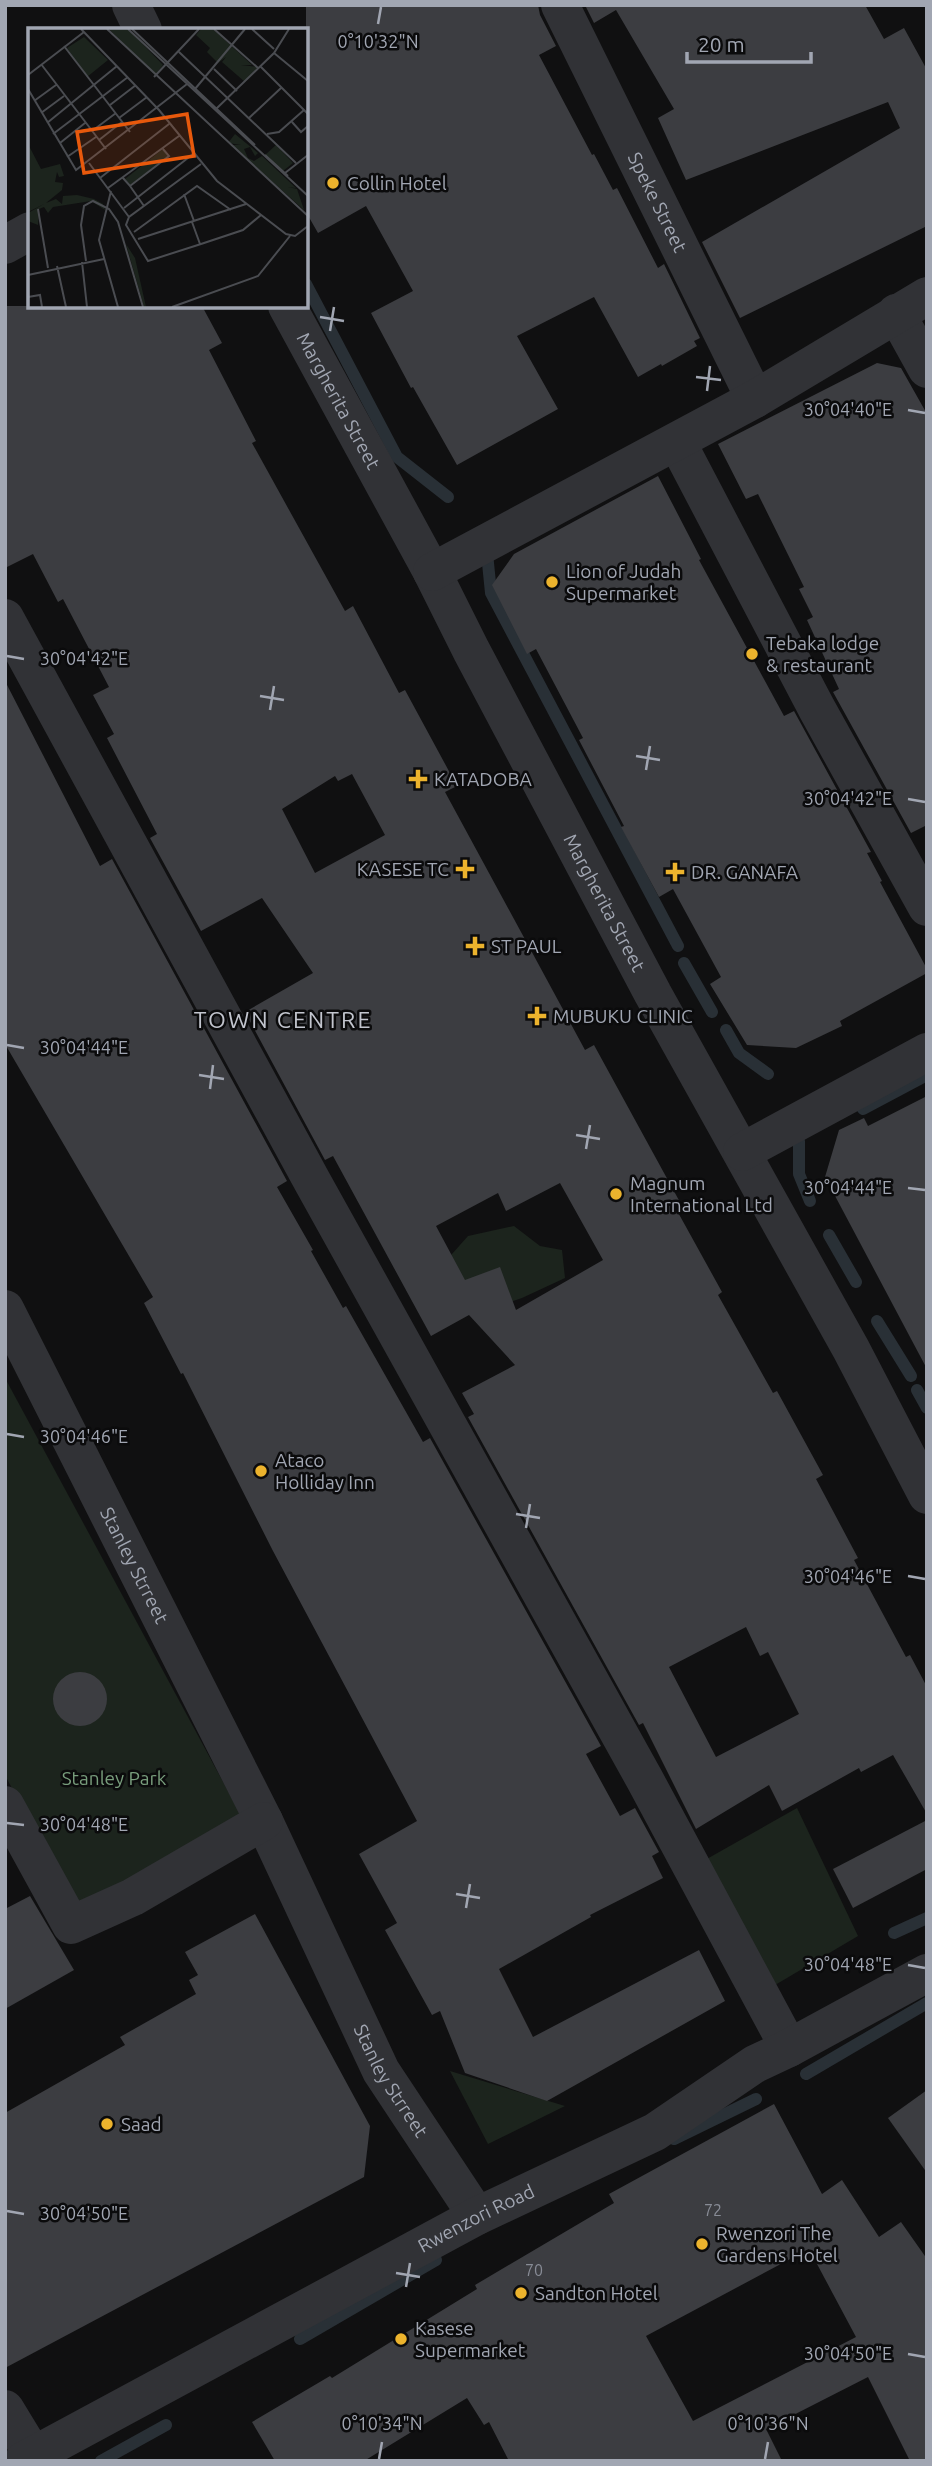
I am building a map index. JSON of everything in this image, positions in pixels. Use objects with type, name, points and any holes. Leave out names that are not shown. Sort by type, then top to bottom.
[{"type":"street","points":[[131,5],[142,28]]},
{"type":"street","name":"Speke Street","points":[[560,5],[755,399]]},
{"type":"street","points":[[5,245],[28,232]]},
{"type":"street","points":[[432,572],[755,399],[911,305],[927,369]]},
{"type":"street","name":"Margherita Street","points":[[288,308],[432,572],[640,970],[851,1349],[927,1494]]},
{"type":"street","points":[[677,442],[817,709],[927,907]]},
{"type":"street","points":[[5,618],[312,1181],[645,1780],[789,2048]]},
{"type":"street","points":[[741,1152],[927,1052]]},
{"type":"street","name":"Stanley Strreet","points":[[5,1309],[264,1821],[381,2071],[477,2216]]},
{"type":"street","points":[[5,1805],[71,1925],[133,1897],[264,1821]]},
{"type":"street","name":"Rwenzori Road","points":[[28,2458],[477,2216],[655,2132],[755,2064],[927,1973]]},
{"type":"street","points":[[5,2409],[28,2458]]},
{"type":"green space","points":[[514,1226],[540,1246],[562,1250],[565,1278],[522,1298],[487,1310],[444,1263],[468,1236]]},
{"type":"green space","name":"Stanley Park","points":[[5,1378],[243,1819],[75,1909],[5,1775]]},
{"type":"green space","points":[[797,1808],[858,1936],[770,1988],[705,1860]]},
{"type":"green space","points":[[450,2071],[565,2106],[488,2144]]},
{"type":"building","points":[[306,5],[538,5],[540,15],[556,46],[539,55],[592,155],[594,154],[613,190],[617,188],[658,268],[664,264],[700,338],[694,341],[697,346],[638,377],[594,297],[517,336],[558,409],[457,465],[413,387],[411,388],[371,313],[413,291],[366,206],[318,233],[308,216]]},
{"type":"building","points":[[585,5],[865,5],[884,39],[904,28],[927,70],[927,226],[740,318],[702,242],[900,128],[888,102],[686,180],[658,118],[674,109],[616,10],[594,23]]},
{"type":"building","points":[[5,306],[203,308],[222,343],[209,350],[256,441],[252,443],[345,611],[353,606],[399,693],[405,690],[457,786],[445,792],[585,1050],[594,1045],[681,1204],[675,1207],[722,1292],[718,1295],[773,1393],[777,1391],[823,1475],[816,1479],[858,1558],[854,1560],[906,1657],[910,1655],[927,1687],[927,1814],[893,1755],[861,1772],[859,1768],[782,1811],[769,1785],[696,1829],[643,1723],[639,1725],[468,1417],[474,1414],[462,1393],[515,1365],[469,1315],[431,1336],[333,1156],[325,1160],[245,1012],[313,973],[262,898],[201,931],[150,838],[157,834],[107,738],[114,734],[93,695],[109,687],[63,599],[58,602],[33,554],[5,568]],"holes":[[[352,774],[385,835],[315,873],[282,809],[335,776],[338,781]],[[560,1183],[603,1260],[516,1310],[500,1267],[465,1280],[436,1226],[498,1193],[506,1211]],[[746,1627],[760,1656],[768,1652],[799,1714],[716,1757],[669,1667]]]},
{"type":"building","points":[[877,363],[901,368],[927,414],[927,825],[911,833],[833,692],[839,689],[807,620],[813,617],[799,589],[804,587],[758,494],[746,499],[718,444]]},
{"type":"building","points":[[658,476],[701,559],[699,560],[784,716],[794,711],[871,852],[867,853],[882,881],[880,882],[927,969],[927,973],[840,1021],[842,1026],[796,1048],[747,1045],[710,984],[721,977],[673,889],[659,897],[621,827],[624,826],[579,740],[583,738],[536,649],[527,654],[492,585],[514,554]]},
{"type":"building","points":[[5,681],[100,866],[112,859],[287,1181],[277,1187],[313,1250],[311,1251],[343,1308],[346,1306],[423,1442],[430,1438],[601,1746],[586,1754],[620,1816],[635,1808],[659,1852],[652,1856],[663,1878],[590,1915],[591,1917],[499,1969],[533,2037],[699,1950],[725,2001],[547,2101],[465,2073],[440,2011],[432,2015],[385,1930],[397,1923],[359,1854],[417,1821],[144,1303],[153,1297],[5,1044]]},
{"type":"building","points":[[927,1096],[927,1369],[825,1177],[839,1130],[864,1118],[868,1126]]},
{"type":"building","points":[[80,1672],[99,1680],[107,1699],[99,1718],[80,1726],[61,1718],[53,1699],[61,1680]]},
{"type":"building","points":[[927,1820],[927,1869],[853,1908],[833,1869]]},
{"type":"building","points":[[30,1896],[74,1970],[5,2009],[5,1909]]},
{"type":"building","points":[[255,1914],[370,2126],[364,2177],[5,2368],[5,2113],[125,2045],[120,2037],[196,1994],[189,1980],[198,1975],[185,1952]]},
{"type":"building","points":[[927,2090],[927,2173],[888,2118]]},
{"type":"building","points":[[774,2104],[822,2194],[842,2180],[879,2237],[901,2222],[927,2259],[927,2461],[910,2461],[868,2377],[766,2429],[782,2461],[509,2461],[489,2422],[484,2425],[467,2398],[364,2461],[275,2461],[252,2422],[330,2376],[332,2378],[477,2289],[475,2285],[614,2203],[609,2194]],"holes":[[[809,2249],[856,2337],[693,2421],[646,2336]]]},
{"type":"waterway","points":[[308,288],[397,457],[448,497]]},
{"type":"waterway","points":[[487,553],[491,593],[678,946]]},
{"type":"waterway","points":[[684,963],[712,1012]]},
{"type":"waterway","points":[[726,1030],[739,1053],[768,1074]]},
{"type":"waterway","points":[[863,1109],[927,1075]]},
{"type":"waterway","points":[[799,1141],[799,1174],[810,1201]]},
{"type":"waterway","points":[[829,1235],[856,1282]]},
{"type":"waterway","points":[[877,1321],[911,1376]]},
{"type":"waterway","points":[[917,1390],[927,1408]]},
{"type":"waterway","points":[[894,1933],[927,1918]]},
{"type":"waterway","points":[[806,2074],[927,2003]]},
{"type":"waterway","points":[[674,2139],[756,2099]]},
{"type":"waterway","points":[[300,2339],[436,2260]]},
{"type":"waterway","points":[[101,2461],[166,2425]]},
{"type":"place","name":"Collin Hotel","points":[[333,183]]},
{"type":"place","name":"Lion of Judah Supermarket","points":[[552,582]]},
{"type":"place","name":"Tebaka lodge & restaurant","points":[[752,654]]},
{"type":"place","name":"KATADOBA","points":[[418,779]]},
{"type":"place","name":"KASESE TC","points":[[465,869]]},
{"type":"place","name":"DR. GANAFA","points":[[675,872]]},
{"type":"place","name":"ST PAUL","points":[[475,946]]},
{"type":"place","name":"MUBUKU CLINIC","points":[[537,1016]]},
{"type":"place","name":"Magnum International Ltd","points":[[616,1194]]},
{"type":"place","name":"Ataco Holliday Inn","points":[[261,1471]]},
{"type":"place","name":"Saad","points":[[107,2124]]},
{"type":"place","name":"Rwenzori The Gardens Hotel","points":[[702,2244]]},
{"type":"place","name":"Sandton Hotel","points":[[521,2293]]},
{"type":"place","name":"Kasese Supermarket","points":[[401,2339]]},
{"type":"district","name":"TOWN CENTRE","points":[[283,1020]]}]
